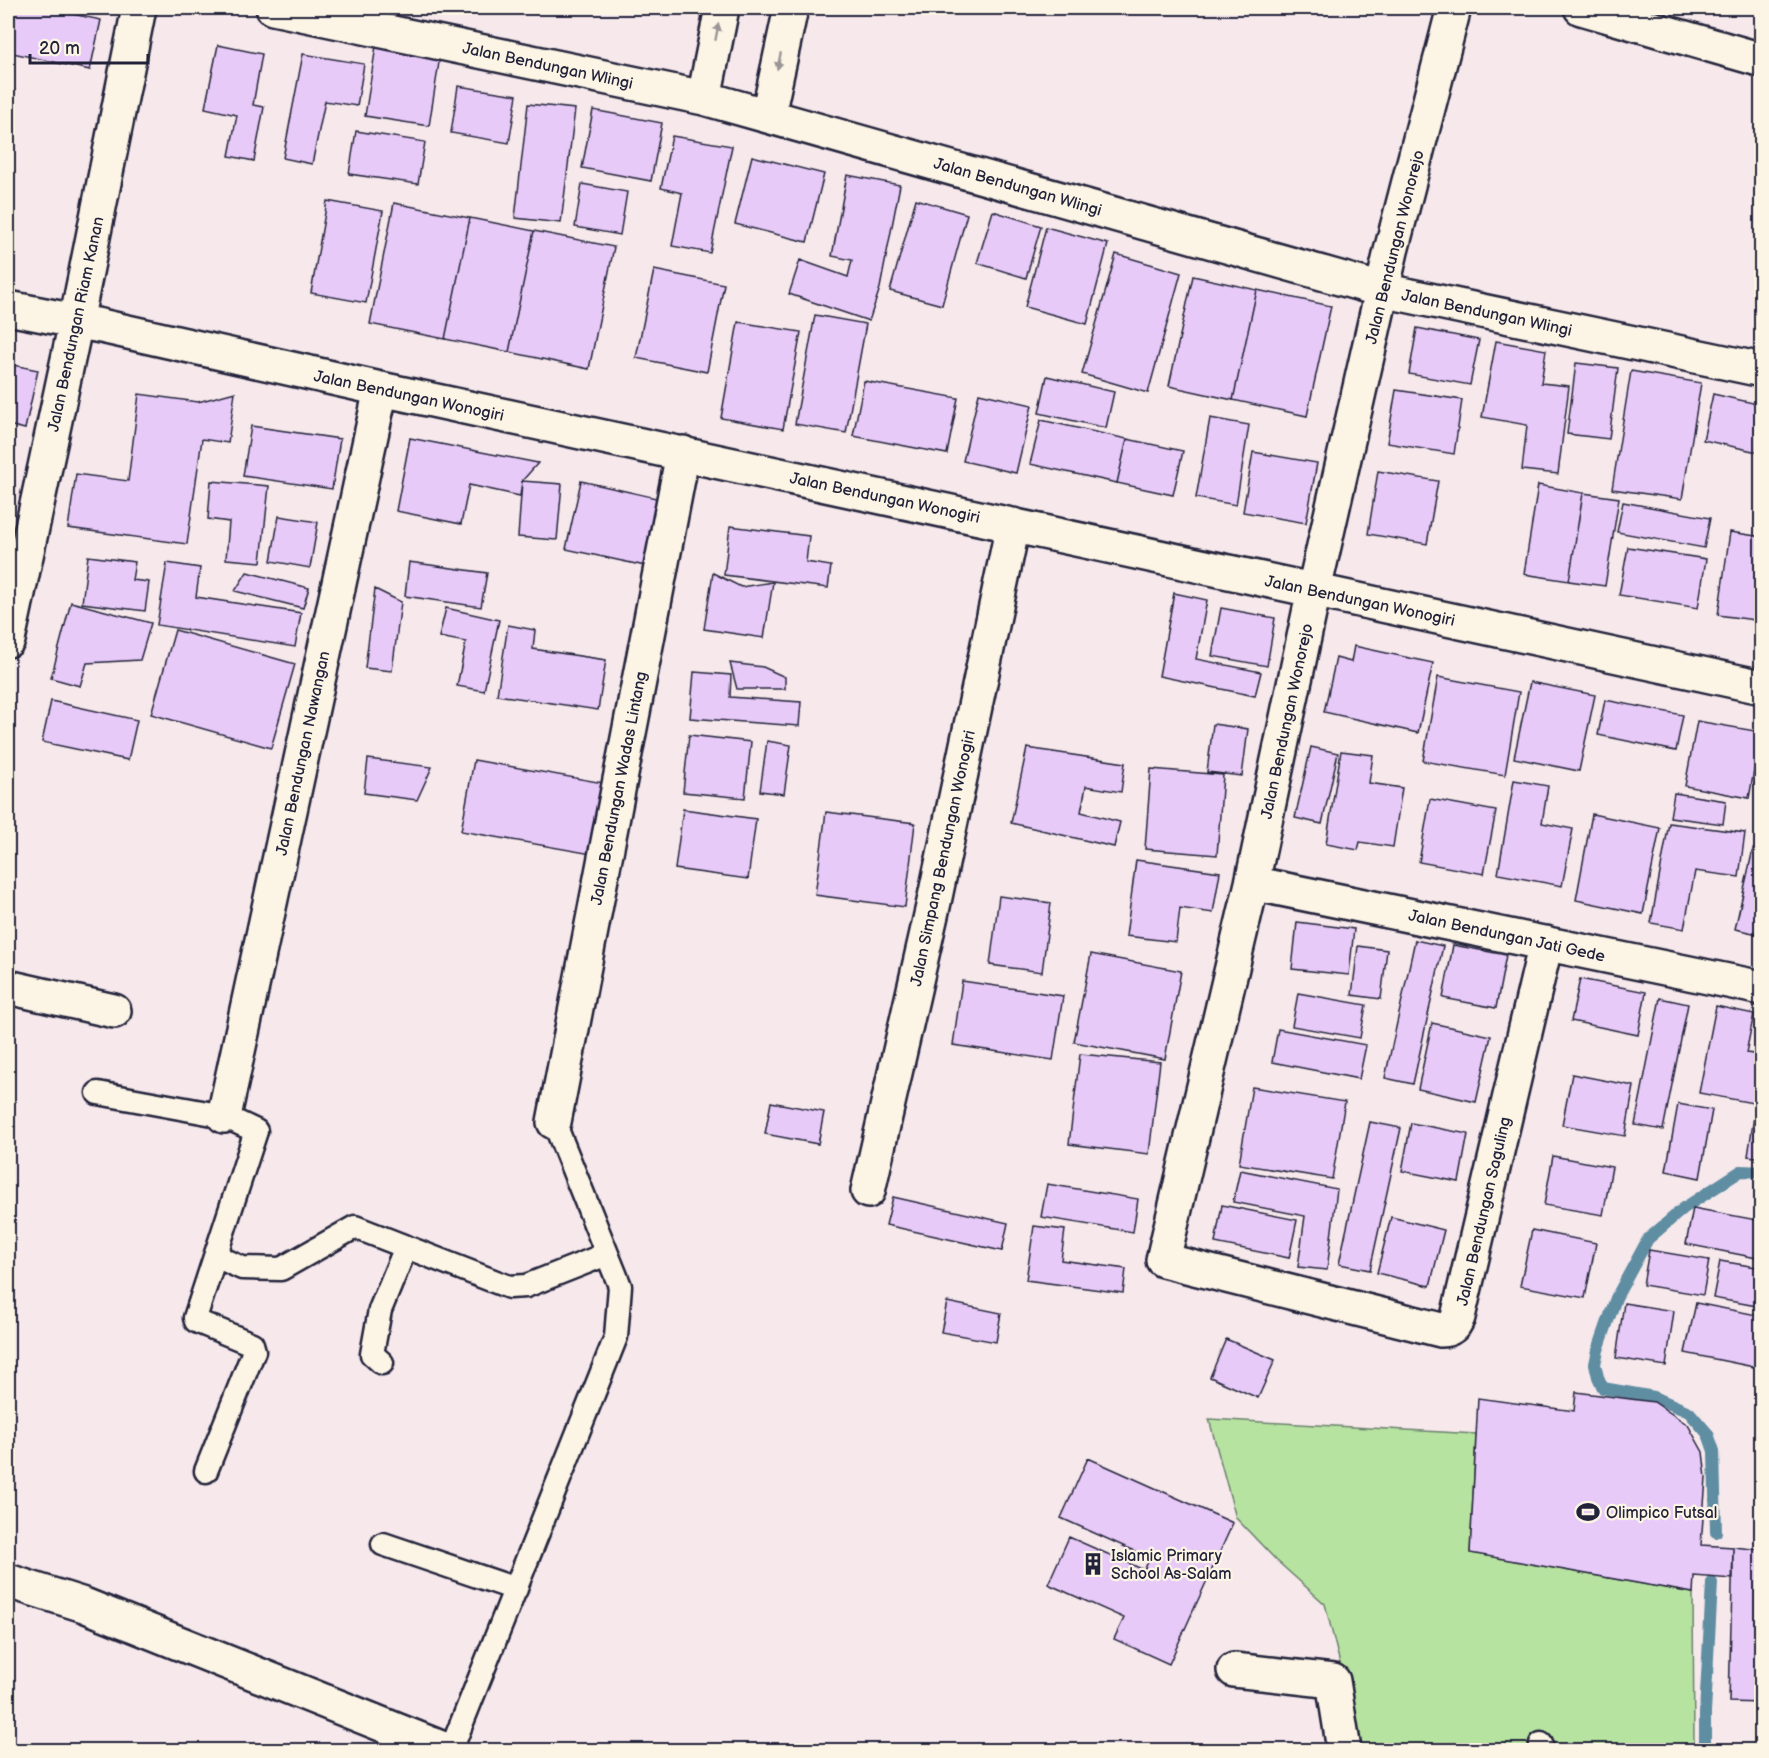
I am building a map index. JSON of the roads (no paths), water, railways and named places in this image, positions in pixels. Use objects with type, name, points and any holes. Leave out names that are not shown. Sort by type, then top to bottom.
[{"type":"street","name":"Jalan Bendungan Riam Kanan","points":[[8,640],[76,322],[139,8]]},
{"type":"street","name":"Jalan Bendungan Wlingi","points":[[273,8],[704,98],[1382,290],[1761,370]]},
{"type":"street","points":[[704,98],[722,8]]},
{"type":"street","points":[[768,115],[790,8]]},
{"type":"street","name":"Jalan Bendungan Wonorejo","points":[[1163,1260],[1252,882],[1314,590],[1382,290],[1454,8]]},
{"type":"street","points":[[1581,8],[1761,60]]},
{"type":"street","name":"Jalan Bendungan Wonogiri","points":[[8,308],[1761,687]]},
{"type":"street","name":"Jalan Bendungan Nawangan","points":[[224,1116],[381,389]]},
{"type":"street","name":"Jalan Bendungan Wadas Lintang","points":[[554,1122],[683,453]]},
{"type":"street","name":"Jalan Simpang Bendungan Wonogiri","points":[[868,1191],[934,902],[1013,525]]},
{"type":"street","name":"Jalan Bendungan Jati Gede","points":[[1252,882],[1761,988]]},
{"type":"street","name":"Jalan Bendungan Saguling","points":[[1163,1260],[1441,1330],[1447,1330],[1456,1323],[1546,943]]},
{"type":"street","points":[[8,987],[114,1011]]},
{"type":"street","points":[[8,1581],[84,1605],[446,1750]]},
{"type":"street","points":[[1234,1670],[1333,1681],[1344,1750]]},
{"type":"lane","points":[[98,1093],[224,1116],[256,1131],[196,1311],[196,1321],[252,1344],[254,1351],[206,1471]]},
{"type":"lane","points":[[452,1750],[616,1337],[620,1286],[554,1122]]},
{"type":"lane","points":[[216,1256],[243,1268],[280,1269],[355,1227],[509,1287],[526,1286],[607,1254]]},
{"type":"lane","points":[[382,1363],[372,1354],[380,1310],[406,1247]]},
{"type":"lane","points":[[383,1544],[516,1589]]},
{"type":"waterway","points":[[1716,1532],[1714,1451],[1708,1434],[1689,1412],[1654,1397],[1603,1388],[1595,1364],[1616,1298],[1648,1239],[1684,1208],[1741,1171],[1762,1172]]},
{"type":"waterway","points":[[1705,1750],[1712,1583]]},
{"type":"place","name":"Olimpico Futsal","points":[[1588,1512]]},
{"type":"place","name":"Islamic Primary School As-Salam","points":[[1093,1564]]}]
